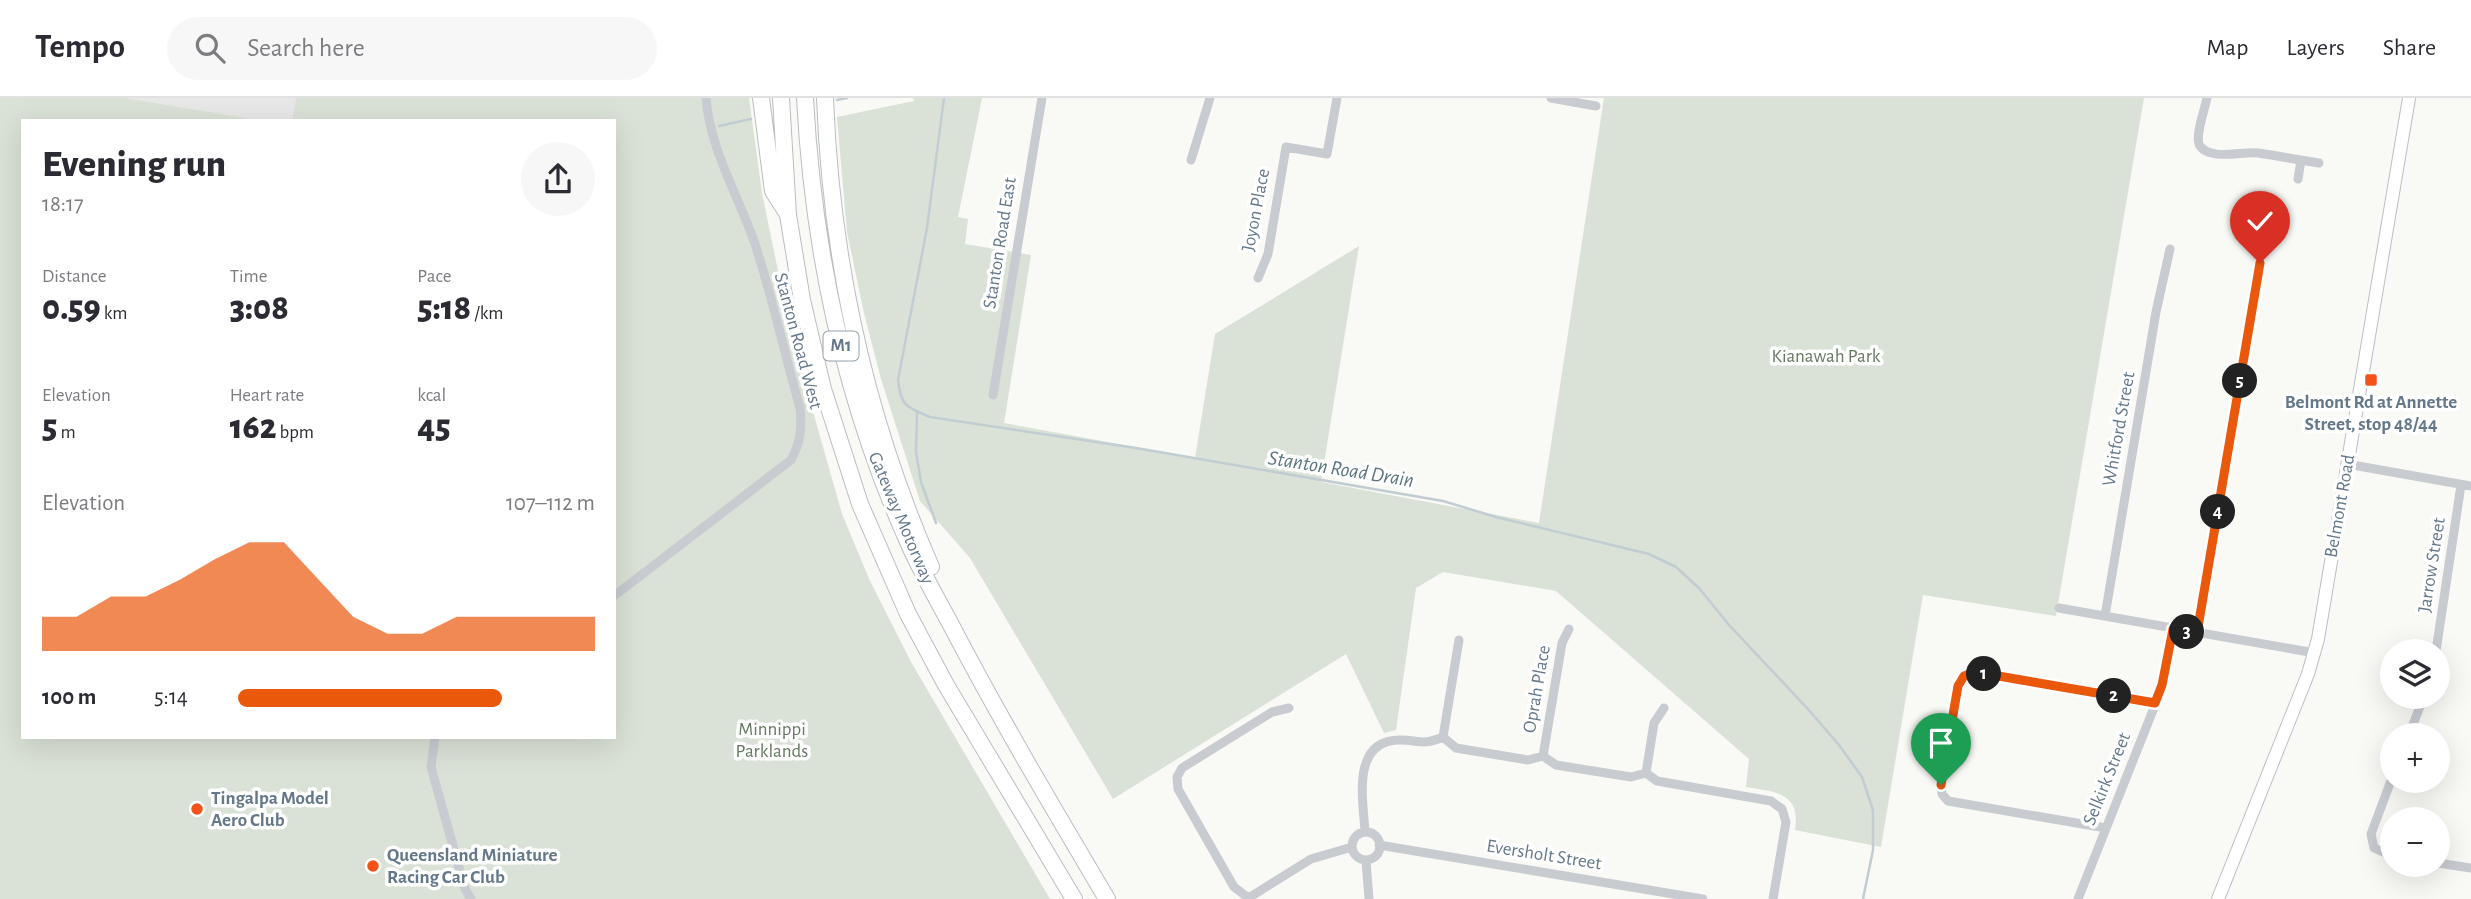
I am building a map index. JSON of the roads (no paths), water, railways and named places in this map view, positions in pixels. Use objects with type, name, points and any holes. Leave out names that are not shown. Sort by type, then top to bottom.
[{"type":"highway","points":[[761,98],[773,191],[788,215]]},
{"type":"highway","name":"Gateway Motorway","points":[[781,98],[788,215],[802,300],[823,389],[848,470],[875,541],[908,614],[946,685],[1074,899]]},
{"type":"highway","name":"Gateway Motorway","points":[[805,98],[820,245],[843,352],[858,407],[893,506],[918,562],[986,691],[1107,899]]},
{"type":"highway","points":[[825,98],[839,258],[852,326],[878,428],[914,528],[939,584],[938,601]]},
{"type":"main road","name":"Belmont Road","points":[[2218,899],[2315,653],[2409,98]]},
{"type":"street","name":"Stanton Road West","points":[[616,594],[791,460],[799,444],[802,429],[800,408],[754,241],[722,166],[706,98]]},
{"type":"street","name":"Stanton Road East","points":[[993,395],[1042,98]]},
{"type":"street","points":[[1191,160],[1210,98]]},
{"type":"street","name":"Joyon Place","points":[[1258,278],[1268,254],[1286,147],[1327,154],[1337,98]]},
{"type":"street","points":[[1551,98],[1596,106]]},
{"type":"street","points":[[2207,98],[2197,138],[2208,152],[2255,152],[2319,163]]},
{"type":"street","points":[[2298,179],[2301,160]]},
{"type":"street","name":"Whitford Street","points":[[2105,616],[2154,325],[2170,249]]},
{"type":"street","points":[[2197,633],[2260,263]]},
{"type":"street","points":[[2347,464],[2466,486]]},
{"type":"street","name":"Jarrow Street","points":[[2438,639],[2466,486]]},
{"type":"street","points":[[2059,608],[2315,653]]},
{"type":"street","name":"Oprah Place","points":[[1543,756],[1562,643],[1569,629]]},
{"type":"street","name":"Selkirk Street","points":[[2078,899],[2162,685],[2173,629]]},
{"type":"street","points":[[1443,737],[1459,639]]},
{"type":"street","points":[[2106,828],[1948,801],[1942,794],[1941,785],[1958,686],[1964,676],[1975,672],[2155,703]]},
{"type":"street","points":[[1289,708],[1272,712],[1182,768],[1177,777],[1178,789],[1234,887],[1250,898],[1311,859],[1352,847]]},
{"type":"street","points":[[1646,773],[1654,723],[1664,708]]},
{"type":"street","points":[[1443,737],[1456,748],[1528,760],[1543,756],[1556,765],[1631,777],[1646,773]]},
{"type":"street","points":[[1365,831],[1362,775],[1366,761],[1374,750],[1386,742],[1399,740],[1427,743],[1443,737]]},
{"type":"street","points":[[435,739],[431,767],[465,889],[471,899]]},
{"type":"street","points":[[1646,773],[1657,781],[1771,801],[1782,809],[1786,822],[1773,899]]},
{"type":"street","points":[[2380,810],[2371,834],[2374,848],[2380,851]]},
{"type":"street","points":[[1365,831],[1375,836],[1379,845],[1376,856],[1366,861],[1356,857],[1352,847],[1355,837],[1365,831]]},
{"type":"street","name":"Eversholt Street","points":[[1379,845],[1703,899]]},
{"type":"street","points":[[1366,861],[1369,899]]},
{"type":"street","points":[[2450,865],[2471,868]]},
{"type":"waterway","name":"Stanton Road Drain","points":[[837,100],[847,98]]},
{"type":"waterway","name":"Stanton Road Drain","points":[[944,98],[927,228],[898,380],[906,405],[930,417],[1136,448],[1443,501],[1496,517],[1649,554],[1676,567],[1699,588],[1729,625],[1807,708],[1862,777],[1873,810],[1873,850],[1863,899]]},
{"type":"waterway","points":[[719,126],[751,119]]},
{"type":"waterway","points":[[917,412],[916,452],[921,482],[936,523]]},
{"type":"place","name":"Belmont Rd at Annette Street, stop 48/44","points":[[2371,380]]},
{"type":"place","name":"Tingalpa Model Aero Club","points":[[197,809]]},
{"type":"place","name":"Queensland Miniature Racing Car Club","points":[[373,866]]},
{"type":"park label","name":"Kianawah Park","points":[[1826,356]]},
{"type":"park label","name":"Minnippi Parklands","points":[[772,740]]}]
